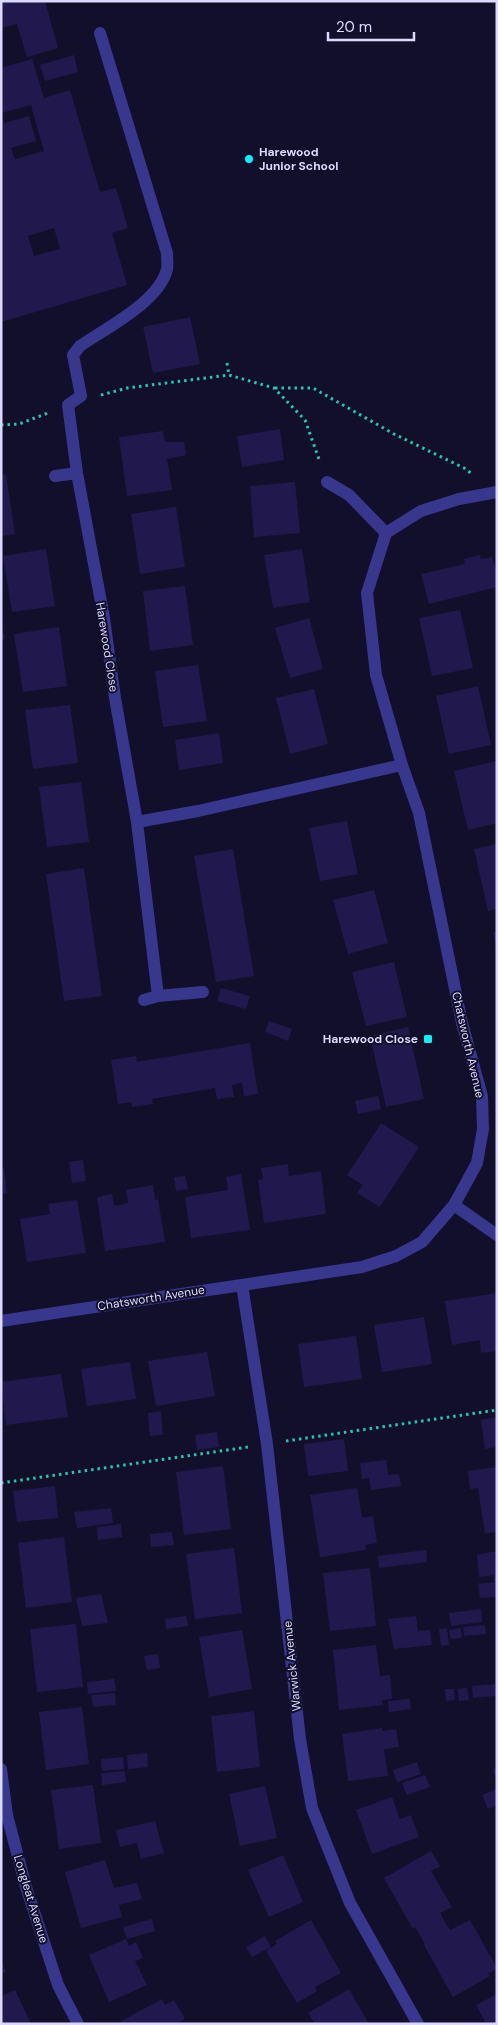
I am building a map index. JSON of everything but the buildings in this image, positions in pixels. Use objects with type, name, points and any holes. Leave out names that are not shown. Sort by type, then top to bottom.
[{"type":"street","points":[[68,405],[81,396],[74,355],[80,346],[144,303],[158,286],[167,269],[167,253],[100,33]]},
{"type":"street","name":"Harewood Close","points":[[68,405],[77,473],[104,618],[115,698],[137,822],[158,996]]},
{"type":"street","points":[[54,476],[77,473]]},
{"type":"street","points":[[327,482],[349,495],[386,534],[420,511],[459,499],[495,492]]},
{"type":"street","name":"Chatsworth Avenue","points":[[1,1321],[362,1267],[396,1256],[422,1242],[454,1205],[477,1163],[483,1129],[482,1096],[462,1024],[419,813],[402,765],[376,675],[367,593],[386,534]]},
{"type":"street","points":[[137,822],[198,811],[402,765]]},
{"type":"street","points":[[144,1000],[158,996],[203,992]]},
{"type":"street","points":[[454,1205],[497,1235]]},
{"type":"street","name":"Warwick Avenue","points":[[242,1284],[267,1444],[300,1738],[312,1808],[350,1903],[418,2024]]},
{"type":"street","name":"Longleat Avenue","points":[[1,1768],[7,1815],[26,1887],[58,1985],[78,2024]]},
{"type":"path","points":[[227,363],[229,376]]},
{"type":"path","points":[[1,425],[19,424],[68,405],[127,388],[229,376],[274,388],[313,388],[394,434],[464,468],[495,492]]},
{"type":"path","points":[[274,388],[305,420],[327,482]]},
{"type":"path","points":[[1,1483],[497,1410]]},
{"type":"place","name":"Harewood Junior School","points":[[249,159]]},
{"type":"place","name":"Harewood Close","points":[[428,1039]]}]
